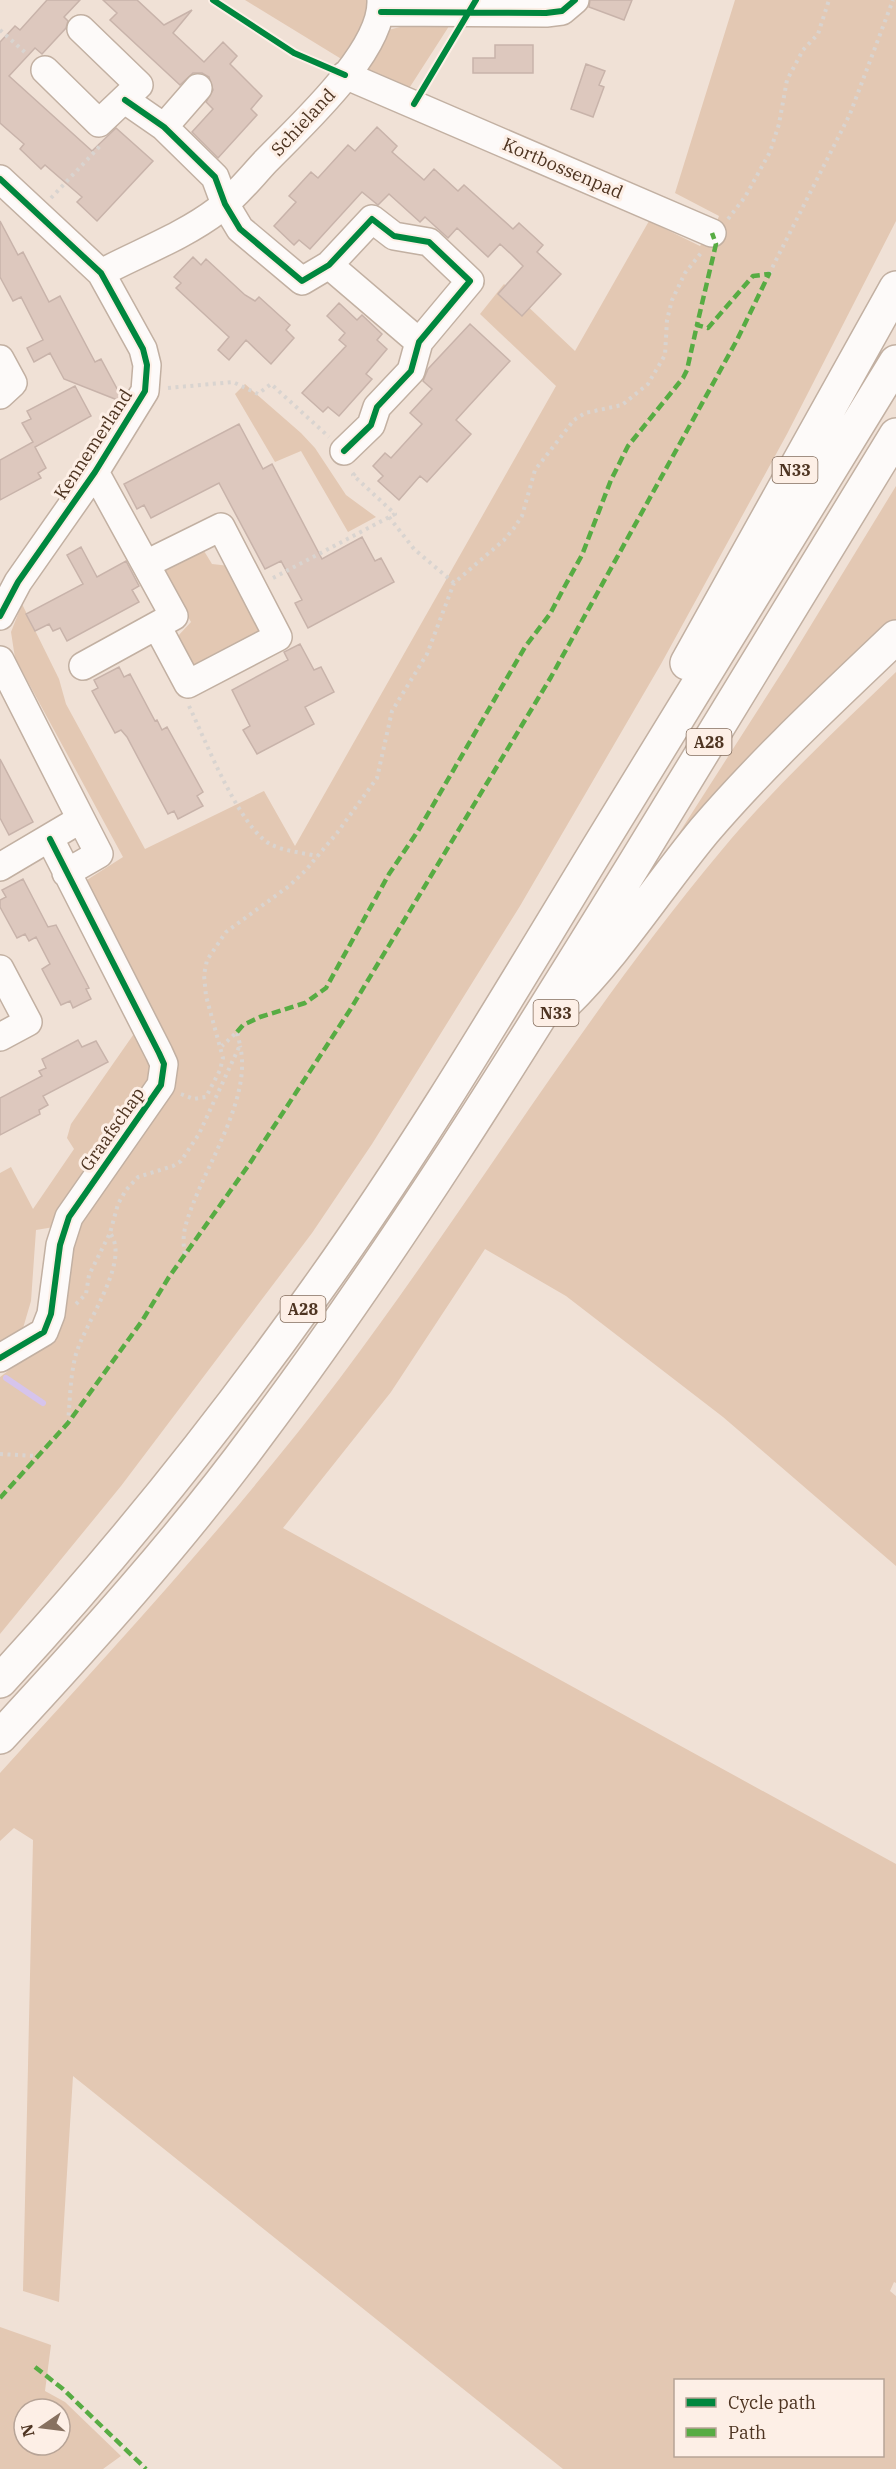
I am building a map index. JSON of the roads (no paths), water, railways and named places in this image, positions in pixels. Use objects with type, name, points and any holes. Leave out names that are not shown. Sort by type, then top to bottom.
[{"type":"highway","name":"N33","points":[[549,928],[693,651],[896,288]]},
{"type":"highway","name":"A28","points":[[0,1681],[146,1515],[208,1438],[319,1287],[451,1088],[896,362]]},
{"type":"highway","name":"A28","points":[[0,1737],[145,1575],[256,1437],[362,1291],[444,1170],[522,1048],[896,435]]},
{"type":"highway","name":"N33","points":[[522,1048],[591,978],[665,878],[765,762],[896,637]]},
{"type":"street","points":[[381,6],[546,13],[562,11],[575,0]]},
{"type":"street","name":"Schieland","points":[[101,273],[204,219],[225,204],[331,94],[370,40],[381,6]]},
{"type":"street","points":[[45,70],[99,123],[139,85],[81,29]]},
{"type":"street","name":"Kortbossenpad","points":[[345,75],[712,233]]},
{"type":"street","points":[[164,127],[198,88]]},
{"type":"street","points":[[125,100],[164,127],[215,177],[225,204],[240,229],[302,281],[329,265],[372,219],[394,236],[429,243],[470,281],[420,342],[411,371],[377,407],[371,425],[344,451]]},
{"type":"street","name":"Kennemerland","points":[[0,179],[101,273],[143,349],[147,364],[145,391],[95,472],[9,579],[0,616]]},
{"type":"street","points":[[329,265],[420,342]]},
{"type":"street","points":[[0,359],[13,384],[0,395]]},
{"type":"street","name":"Kennemerland","points":[[83,666],[174,616],[148,563],[95,472]]},
{"type":"street","points":[[148,563],[221,527],[278,637],[188,684],[157,627]]},
{"type":"street","points":[[0,660],[99,854],[66,873]]},
{"type":"street","points":[[0,867],[81,819]]},
{"type":"street","name":"Graafschap","points":[[0,1358],[44,1332],[51,1314],[60,1245],[69,1217],[161,1085],[164,1064],[50,839]]},
{"type":"street","points":[[0,969],[28,1022],[0,1037]]},
{"type":"waterway","points":[[6,1378],[43,1403]]}]
